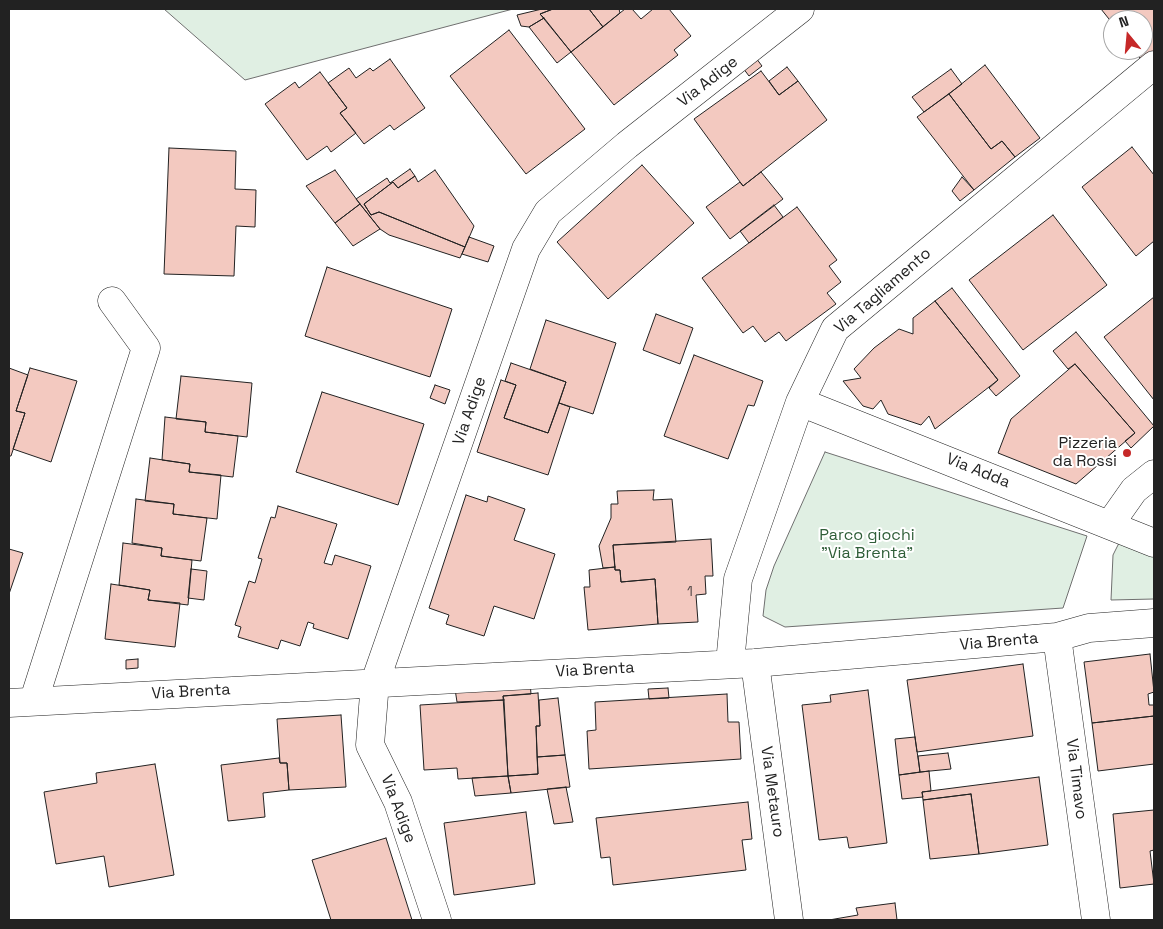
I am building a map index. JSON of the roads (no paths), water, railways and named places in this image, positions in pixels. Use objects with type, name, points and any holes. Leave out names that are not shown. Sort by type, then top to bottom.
[{"type":"street","name":"Via Adige","points":[[437,920],[398,802],[370,745],[375,682],[526,249],[548,212],[627,145],[800,9]]},
{"type":"street","name":"Via Tagliamento","points":[[742,663],[738,579],[800,402],[835,329],[1154,65]]},
{"type":"street","name":"Via Brenta","points":[[112,301],[146,348],[22,701],[742,663],[1057,637],[1089,628],[1154,623]]},
{"type":"street","name":"Via Adda","points":[[800,402],[1154,543]]},
{"type":"street","points":[[1110,524],[1134,490],[1154,474]]},
{"type":"street","name":"Via Timavo","points":[[1057,637],[1096,920]]},
{"type":"street","name":"Via Metauro","points":[[742,663],[789,920]]},
{"type":"place","name":"Pizzeria da Rossi","points":[[1127,453]]},
{"type":"park label","name":"Parco giochi \"Via Brenta\"","points":[[867,545]]}]
